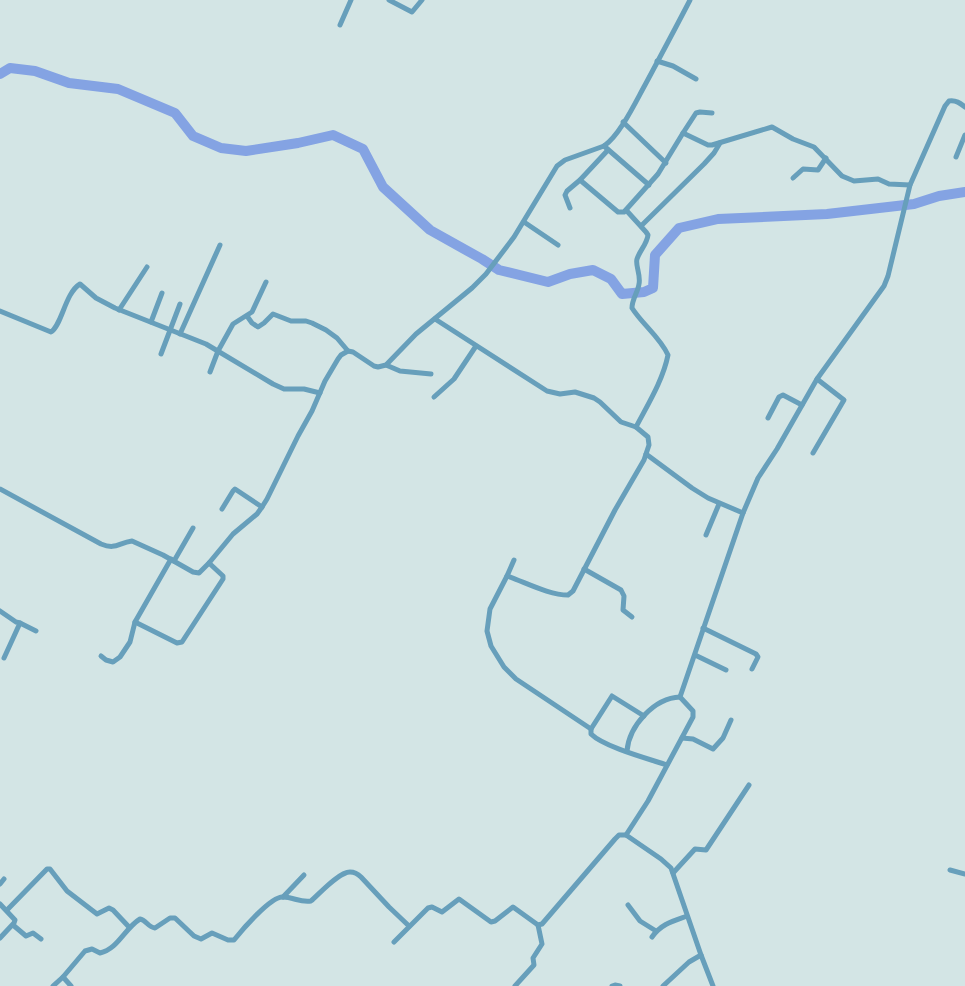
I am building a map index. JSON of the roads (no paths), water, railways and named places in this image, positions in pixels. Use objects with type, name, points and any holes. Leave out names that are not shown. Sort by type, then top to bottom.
[{"type":"street","points":[[340,25],[351,0]]},
{"type":"street","points":[[390,0],[412,12],[422,0]]},
{"type":"street","points":[[570,208],[565,195],[580,180],[616,134],[690,0]]},
{"type":"street","points":[[657,61],[673,66],[696,79]]},
{"type":"street","points":[[680,697],[743,514],[763,470],[777,449],[816,380],[884,286],[888,276],[910,185],[947,103],[949,101],[956,101],[965,107]]},
{"type":"street","points":[[580,180],[621,213],[626,210],[649,185],[666,163],[696,113],[712,113]]},
{"type":"street","points":[[623,122],[666,163]]},
{"type":"street","points":[[683,133],[708,145],[720,143],[772,127],[793,140],[811,145],[826,158],[842,176],[854,181],[878,179],[889,184],[910,185]]},
{"type":"street","points":[[956,157],[965,135]]},
{"type":"street","points":[[641,226],[704,164],[714,153],[720,143]]},
{"type":"street","points":[[606,148],[649,185]]},
{"type":"street","points":[[247,316],[252,323],[258,327],[273,314],[291,321],[306,320],[326,330],[343,344],[348,351],[353,352],[378,367],[386,365],[416,334],[472,288],[486,274],[497,261],[524,222],[557,166],[570,158],[606,148]]},
{"type":"street","points":[[793,178],[803,169],[818,170],[826,158]]},
{"type":"street","points":[[626,210],[648,235],[636,263],[640,274],[638,292],[632,304],[632,308],[643,324],[662,345],[668,355],[657,386],[636,427]]},
{"type":"street","points":[[524,222],[558,245]]},
{"type":"street","points":[[180,334],[220,245]]},
{"type":"street","points":[[119,310],[147,267]]},
{"type":"street","points":[[210,372],[218,351],[233,324],[247,316],[255,308],[266,282]]},
{"type":"street","points":[[0,310],[51,332],[57,327],[67,300],[76,286],[80,284],[96,298],[119,310],[198,340],[284,389],[304,389],[320,393]]},
{"type":"street","points":[[151,322],[162,294]]},
{"type":"street","points":[[161,354],[180,304]]},
{"type":"street","points":[[435,319],[547,391],[560,394],[575,392],[594,398],[621,422],[636,427],[648,437],[650,442],[642,463],[615,510],[573,590],[568,595],[551,592],[507,576]]},
{"type":"street","points":[[434,397],[454,379],[476,346]]},
{"type":"street","points":[[0,489],[107,546],[116,547],[132,541],[173,560],[196,574],[199,573],[233,534],[257,514],[262,507],[338,359],[341,355],[348,351]]},
{"type":"street","points":[[386,365],[400,371],[431,374]]},
{"type":"street","points":[[813,453],[844,400],[816,380]]},
{"type":"street","points":[[768,418],[779,398],[783,395],[802,405]]},
{"type":"street","points":[[646,454],[692,488],[720,504],[743,514]]},
{"type":"street","points":[[222,509],[233,491],[236,489],[262,507]]},
{"type":"street","points":[[706,535],[720,504]]},
{"type":"street","points":[[101,656],[106,660],[113,662],[120,657],[130,642],[135,622],[193,528]]},
{"type":"street","points":[[514,560],[490,608],[487,630],[491,646],[504,667],[512,676],[591,729],[592,734],[596,738],[667,765]]},
{"type":"street","points":[[135,622],[178,643],[182,642],[223,579],[223,576],[209,563]]},
{"type":"street","points":[[584,569],[621,590],[624,596],[623,610],[632,617]]},
{"type":"street","points":[[0,611],[16,622],[36,631]]},
{"type":"street","points":[[4,658],[20,623]]},
{"type":"street","points":[[703,628],[756,654],[758,657],[752,669]]},
{"type":"street","points":[[695,655],[726,670]]},
{"type":"street","points":[[591,729],[612,696],[644,716]]},
{"type":"street","points":[[538,925],[545,921],[615,839],[626,834],[648,801],[694,714],[693,711],[680,697],[672,697],[659,703],[644,716],[631,736],[627,751]]},
{"type":"street","points":[[682,738],[693,739],[713,750],[723,738],[731,720]]},
{"type":"street","points":[[673,873],[695,849],[706,850],[749,785]]},
{"type":"street","points":[[626,834],[668,864],[673,873],[713,986]]},
{"type":"street","points":[[7,910],[47,870],[50,869],[67,891],[92,911],[97,914],[109,908],[113,910],[129,927]]},
{"type":"street","points":[[950,870],[965,874]]},
{"type":"street","points":[[53,986],[63,977],[85,951],[92,949],[100,953],[115,946],[129,927],[140,919],[144,920],[149,926],[155,928],[170,918],[174,918],[194,936],[201,939],[212,933],[228,940],[234,940],[250,921],[273,900],[283,897],[306,902],[311,901],[345,873],[351,872],[361,877],[409,926]]},
{"type":"street","points":[[283,897],[304,875]]},
{"type":"street","points":[[0,884],[4,878]]},
{"type":"street","points":[[394,942],[428,908],[432,907],[442,912],[459,899],[491,922],[495,921],[513,907],[538,925],[542,944],[533,958],[534,965],[516,986]]},
{"type":"street","points":[[0,904],[15,920],[0,938]]},
{"type":"street","points":[[628,905],[640,921],[656,931]]},
{"type":"street","points":[[652,937],[656,931],[667,923],[687,916]]},
{"type":"street","points":[[12,925],[26,936],[33,933],[41,940]]},
{"type":"street","points":[[663,986],[688,962],[701,955]]},
{"type":"street","points":[[63,977],[71,986]]},
{"type":"street","points":[[612,986],[620,986]]},
{"type":"waterway","points":[[0,74],[10,68],[35,71],[69,83],[118,89],[175,113],[193,136],[221,148],[246,151],[298,143],[333,135],[363,149],[383,187],[430,230],[499,270],[548,282],[570,274],[593,270],[611,279],[622,294],[644,292],[653,288],[655,255],[679,228],[718,219],[827,214],[914,204],[939,196],[965,192]]}]
